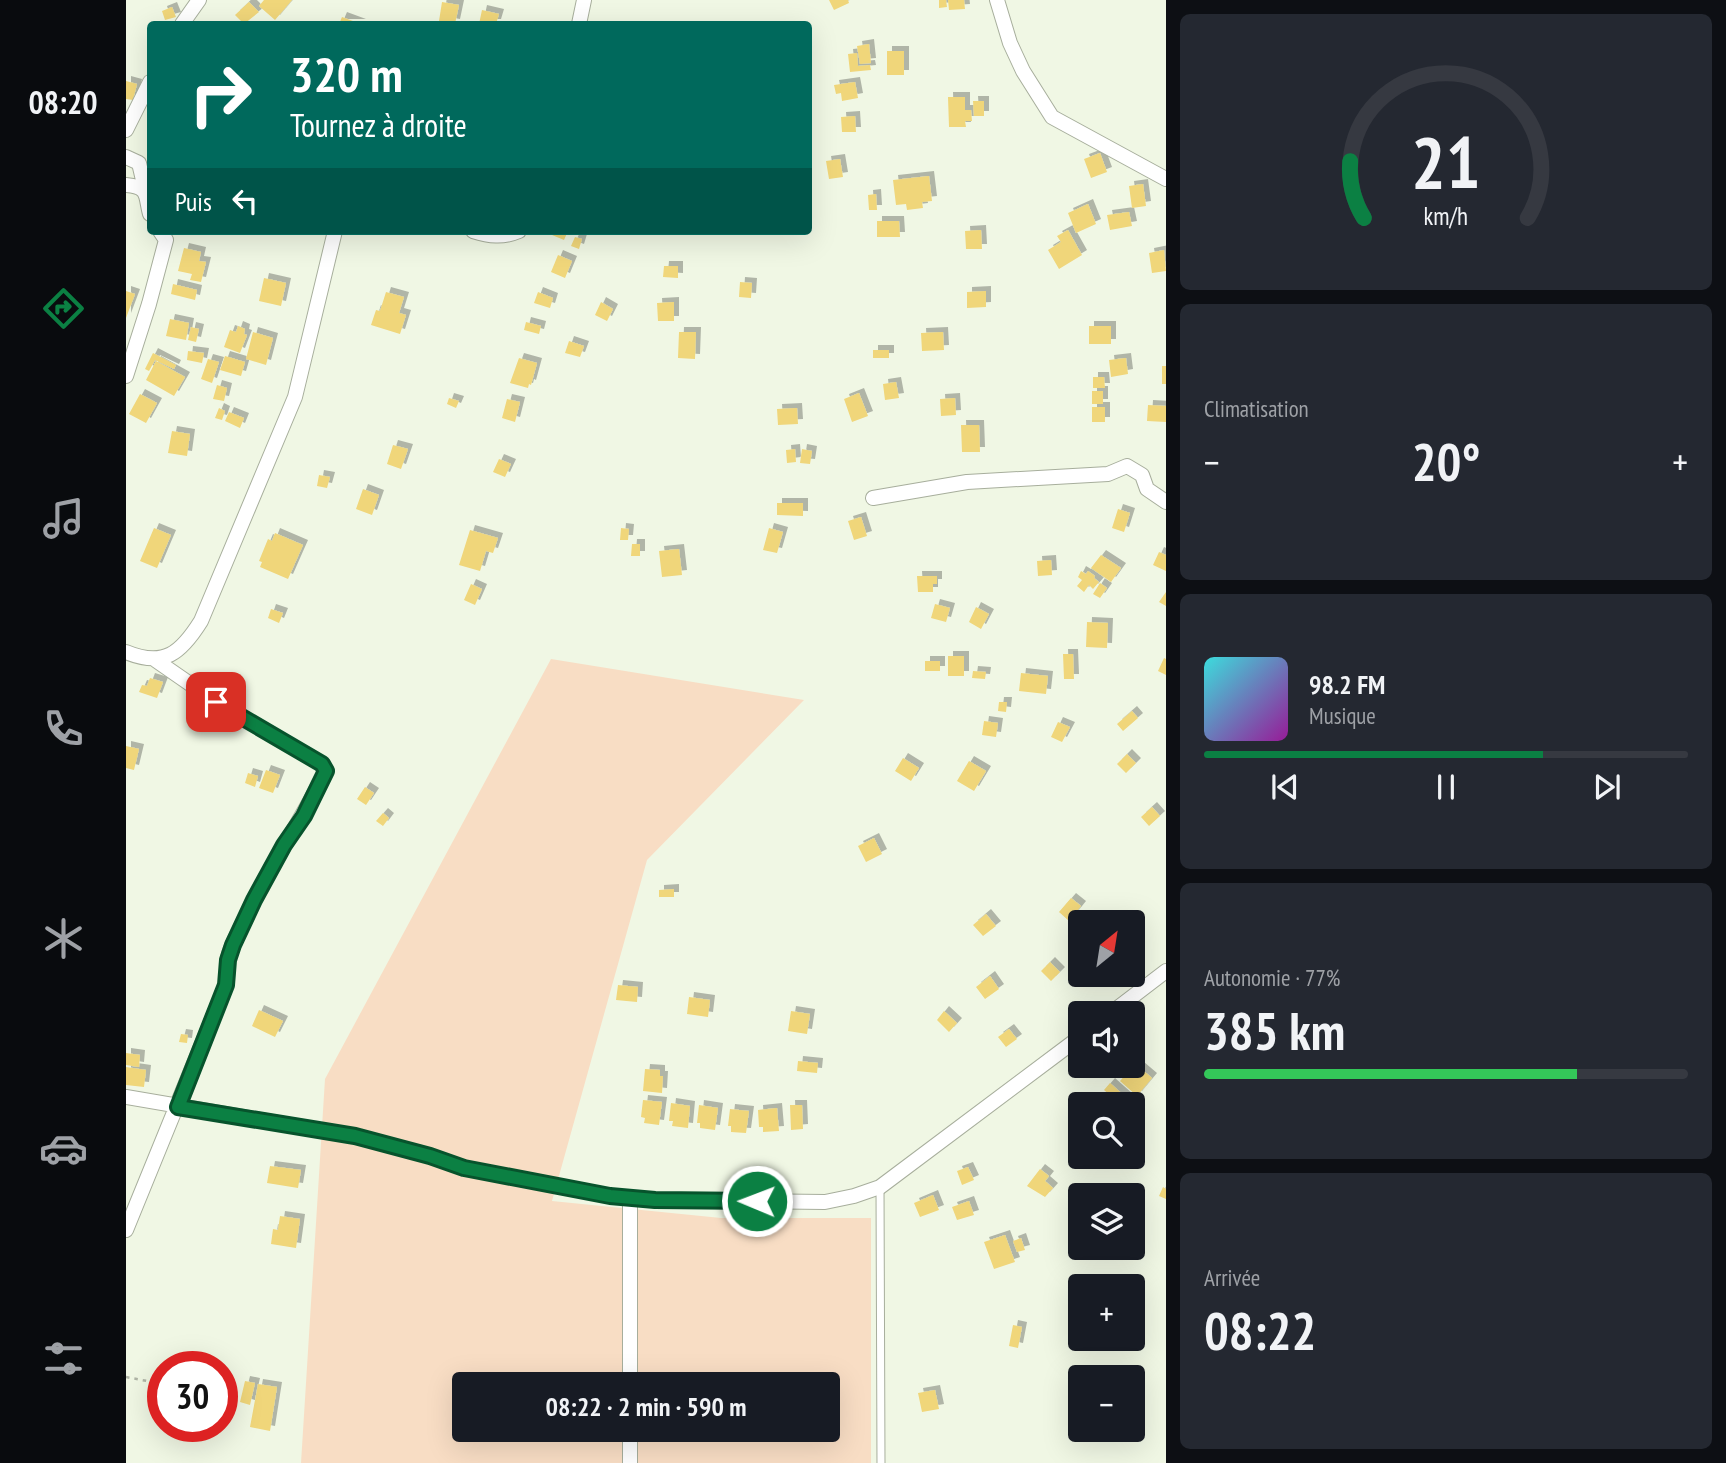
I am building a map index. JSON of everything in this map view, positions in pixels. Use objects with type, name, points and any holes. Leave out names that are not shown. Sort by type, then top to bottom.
[{"type":"street","points":[[184,21],[199,0]]},
{"type":"street","points":[[580,21],[584,0]]},
{"type":"street","points":[[997,0],[1010,43],[1023,71],[1052,117],[1166,179]]},
{"type":"street","points":[[126,130],[147,88]]},
{"type":"street","points":[[126,157],[139,163],[147,198]]},
{"type":"street","points":[[126,186],[140,187],[146,193]]},
{"type":"street","points":[[126,376],[160,268],[166,240],[163,235]]},
{"type":"street","points":[[126,652],[144,659],[155,659],[179,650],[201,621],[295,397],[334,235]]},
{"type":"street","points":[[873,498],[967,482],[1108,474],[1127,466],[1142,475],[1147,489],[1166,502]]},
{"type":"street","points":[[126,1230],[226,985],[228,960],[233,945],[265,878],[304,816],[326,771],[322,764],[216,702],[155,659]]},
{"type":"street","points":[[1127,1001],[1166,971]]},
{"type":"street","points":[[126,1097],[355,1136],[464,1168],[630,1198],[825,1202],[880,1187],[1068,1046]]},
{"type":"street","points":[[630,1198],[630,1372]]},
{"type":"street","points":[[630,1442],[630,1463]]},
{"type":"lane","points":[[880,1187],[881,1463]]},
{"type":"path","points":[[126,1377],[147,1381]]},
{"type":"shaded area","points":[[551,659],[804,700],[647,860],[552,1201],[721,1218],[871,1218],[871,1463],[301,1463],[325,1079]]},
{"type":"building","points":[[264,0],[292,0],[275,20],[259,6]]},
{"type":"building","points":[[829,0],[848,0],[849,3],[834,10]]},
{"type":"building","points":[[939,0],[946,0],[947,7],[939,8]]},
{"type":"building","points":[[948,0],[964,0],[965,9],[949,10]]},
{"type":"building","points":[[249,2],[259,12],[248,21],[241,21],[235,15]]},
{"type":"building","points":[[442,2],[459,5],[456,21],[439,21]]},
{"type":"building","points":[[172,7],[176,17],[165,20],[162,11]]},
{"type":"building","points":[[482,10],[499,14],[497,21],[480,21]]},
{"type":"building","points":[[869,44],[871,63],[860,64],[857,46]]},
{"type":"building","points":[[887,51],[904,51],[904,75],[887,75]]},
{"type":"building","points":[[857,53],[858,66],[870,65],[871,70],[850,72],[848,54]]},
{"type":"building","points":[[126,81],[137,84],[133,100],[126,99]]},
{"type":"building","points":[[855,82],[858,98],[842,101],[841,93],[836,94],[834,85]]},
{"type":"building","points":[[948,97],[965,97],[965,110],[971,110],[972,121],[965,121],[966,127],[949,127]]},
{"type":"building","points":[[973,101],[984,101],[984,116],[974,116]]},
{"type":"building","points":[[855,116],[856,132],[842,132],[841,117]]},
{"type":"building","points":[[1100,153],[1107,172],[1091,178],[1084,159]]},
{"type":"building","points":[[840,159],[843,177],[829,179],[826,161]]},
{"type":"building","points":[[929,176],[932,201],[922,202],[923,208],[907,210],[906,204],[896,205],[893,180]]},
{"type":"building","points":[[1143,184],[1146,206],[1132,208],[1129,186]]},
{"type":"building","points":[[876,194],[877,210],[869,210],[868,195]]},
{"type":"building","points":[[1088,204],[1096,224],[1076,233],[1068,213]]},
{"type":"building","points":[[1129,212],[1132,226],[1110,230],[1107,215]]},
{"type":"building","points":[[877,221],[899,221],[900,237],[877,237]]},
{"type":"building","points":[[981,230],[982,249],[966,249],[965,231]]},
{"type":"building","points":[[1068,230],[1082,255],[1059,269],[1048,250],[1061,242],[1057,236]]},
{"type":"building","points":[[552,235],[566,235],[564,240]]},
{"type":"building","points":[[575,237],[582,239],[579,249],[571,246]]},
{"type":"building","points":[[184,248],[201,252],[199,261],[206,262],[201,282],[190,280],[192,274],[178,271]]},
{"type":"building","points":[[1164,250],[1166,271],[1152,273],[1149,253]]},
{"type":"building","points":[[558,255],[572,261],[565,278],[551,272]]},
{"type":"building","points":[[664,266],[678,266],[678,278],[663,277]]},
{"type":"building","points":[[264,278],[286,283],[281,306],[259,301]]},
{"type":"building","points":[[740,282],[752,283],[751,298],[739,297]]},
{"type":"building","points":[[173,284],[197,290],[195,300],[171,294]]},
{"type":"building","points":[[126,291],[135,294],[126,318]]},
{"type":"building","points":[[986,291],[986,307],[967,308],[967,292]]},
{"type":"building","points":[[386,292],[404,297],[399,313],[406,315],[400,334],[371,325],[376,310],[380,311]]},
{"type":"building","points":[[538,292],[553,298],[550,308],[534,303]]},
{"type":"building","points":[[601,302],[613,309],[607,321],[595,315]]},
{"type":"building","points":[[674,302],[674,321],[658,321],[657,303]]},
{"type":"building","points":[[170,319],[189,323],[186,340],[166,336]]},
{"type":"building","points":[[526,322],[541,326],[539,334],[524,330]]},
{"type":"building","points":[[238,326],[245,329],[244,334],[247,335],[240,353],[224,347],[230,330],[236,332]]},
{"type":"building","points":[[1089,326],[1111,326],[1111,344],[1089,344]]},
{"type":"building","points":[[191,327],[199,329],[196,342],[188,340]]},
{"type":"building","points":[[253,332],[273,338],[266,365],[246,359]]},
{"type":"building","points":[[679,332],[696,332],[695,359],[678,358]]},
{"type":"building","points":[[943,332],[944,350],[922,351],[921,333]]},
{"type":"building","points":[[569,341],[584,346],[580,357],[565,353]]},
{"type":"building","points":[[873,350],[889,350],[889,358],[873,358]]},
{"type":"building","points":[[188,351],[204,353],[202,363],[187,360]]},
{"type":"building","points":[[153,353],[176,365],[174,369],[155,360],[149,371],[145,369]]},
{"type":"building","points":[[225,356],[245,362],[241,376],[220,370]]},
{"type":"building","points":[[519,358],[537,363],[528,388],[510,383]]},
{"type":"building","points":[[1126,358],[1128,374],[1111,377],[1109,360]]},
{"type":"building","points":[[208,359],[219,362],[212,383],[201,379]]},
{"type":"building","points":[[156,361],[185,377],[174,396],[146,380]]},
{"type":"building","points":[[1162,366],[1166,366],[1166,384],[1162,384]]},
{"type":"building","points":[[1093,377],[1104,377],[1105,388],[1093,388]]},
{"type":"building","points":[[896,382],[899,398],[885,400],[883,384]]},
{"type":"building","points":[[217,385],[227,388],[224,401],[213,399]]},
{"type":"building","points":[[1092,391],[1103,391],[1103,404],[1092,404]]},
{"type":"building","points":[[859,393],[868,416],[852,422],[844,399]]},
{"type":"building","points":[[140,394],[157,403],[146,423],[129,414]]},
{"type":"building","points":[[449,398],[459,401],[456,408],[447,404]]},
{"type":"building","points":[[955,398],[956,415],[941,416],[940,399]]},
{"type":"building","points":[[507,399],[520,402],[515,422],[502,418]]},
{"type":"building","points":[[1148,405],[1166,406],[1166,422],[1147,421]]},
{"type":"building","points":[[1092,407],[1105,407],[1105,422],[1092,422]]},
{"type":"building","points":[[219,408],[225,411],[222,420],[215,418]]},
{"type":"building","points":[[797,408],[798,424],[778,425],[777,409]]},
{"type":"building","points":[[229,412],[244,418],[240,428],[225,421]]},
{"type":"building","points":[[961,425],[979,425],[980,452],[962,452]]},
{"type":"building","points":[[172,431],[190,434],[187,456],[168,453]]},
{"type":"building","points":[[393,445],[408,449],[401,469],[387,464]]},
{"type":"building","points":[[795,449],[796,462],[787,463],[786,450]]},
{"type":"building","points":[[802,449],[812,451],[810,464],[800,463]]},
{"type":"building","points":[[499,459],[511,464],[505,477],[493,472]]},
{"type":"building","points":[[319,475],[330,477],[327,488],[317,486]]},
{"type":"building","points":[[363,489],[379,495],[372,515],[356,509]]},
{"type":"building","points":[[777,503],[803,503],[803,516],[777,515]]},
{"type":"building","points":[[1118,509],[1130,513],[1124,532],[1112,528]]},
{"type":"building","points":[[861,517],[867,536],[854,540],[848,521]]},
{"type":"building","points":[[154,528],[171,535],[157,568],[140,561]]},
{"type":"building","points":[[621,528],[629,529],[628,540],[620,540]]},
{"type":"building","points":[[769,528],[783,532],[777,553],[763,550]]},
{"type":"building","points":[[470,530],[498,538],[493,553],[486,551],[480,571],[459,565]]},
{"type":"building","points":[[275,533],[303,545],[288,579],[260,567],[262,562],[259,561],[268,539],[272,541]]},
{"type":"building","points":[[632,544],[640,544],[640,556],[631,556]]},
{"type":"building","points":[[679,549],[682,575],[662,577],[659,551]]},
{"type":"building","points":[[1159,552],[1166,555],[1166,571],[1153,565]]},
{"type":"building","points":[[1101,555],[1121,568],[1111,582],[1091,568]]},
{"type":"building","points":[[1051,560],[1052,575],[1038,576],[1037,561]]},
{"type":"building","points":[[1081,571],[1086,574],[1088,571],[1099,582],[1093,589],[1089,585],[1084,592],[1077,586],[1082,580],[1078,577]]},
{"type":"building","points":[[917,576],[937,576],[933,592],[918,592]]},
{"type":"building","points":[[1100,583],[1107,588],[1100,598],[1093,594]]},
{"type":"building","points":[[471,584],[482,589],[475,605],[464,600]]},
{"type":"building","points":[[1166,592],[1166,606],[1159,602]]},
{"type":"building","points":[[935,604],[950,608],[946,622],[931,618]]},
{"type":"building","points":[[976,607],[989,614],[981,629],[969,622]]},
{"type":"building","points":[[271,609],[283,613],[279,623],[268,618]]},
{"type":"building","points":[[1087,622],[1108,623],[1107,648],[1086,647]]},
{"type":"building","points":[[1063,654],[1073,654],[1074,679],[1064,679]]},
{"type":"building","points":[[948,656],[964,656],[964,676],[948,676]]},
{"type":"building","points":[[1164,658],[1166,659],[1166,675],[1158,671]]},
{"type":"building","points":[[925,661],[940,661],[940,671],[925,671]]},
{"type":"building","points":[[973,671],[986,672],[985,679],[972,678]]},
{"type":"building","points":[[1021,673],[1048,676],[1046,694],[1019,691]]},
{"type":"building","points":[[150,678],[163,682],[157,698],[139,692],[142,685],[147,686]]},
{"type":"building","points":[[999,702],[1007,702],[1006,712],[998,711]]},
{"type":"building","points":[[1132,711],[1138,718],[1123,731],[1117,724]]},
{"type":"building","points":[[984,721],[998,723],[996,737],[982,735]]},
{"type":"building","points":[[1058,722],[1070,727],[1062,742],[1051,737]]},
{"type":"building","points":[[126,746],[139,749],[134,770],[126,768]]},
{"type":"building","points":[[1127,754],[1136,763],[1126,773],[1117,764]]},
{"type":"building","points":[[903,758],[919,768],[911,781],[895,771]]},
{"type":"building","points":[[969,761],[986,771],[974,791],[957,781]]},
{"type":"building","points":[[266,770],[280,775],[273,793],[259,788]]},
{"type":"building","points":[[248,773],[258,776],[255,787],[245,783]]},
{"type":"building","points":[[365,787],[374,793],[366,805],[357,799]]},
{"type":"building","points":[[1152,807],[1160,816],[1149,826],[1141,817]]},
{"type":"building","points":[[383,813],[389,818],[383,826],[376,821]]},
{"type":"building","points":[[874,838],[882,854],[866,862],[858,846]]},
{"type":"building","points":[[674,889],[674,897],[659,897],[659,890]]},
{"type":"building","points":[[1071,898],[1081,906],[1078,910],[1068,910],[1068,920],[1059,912]]},
{"type":"building","points":[[986,914],[996,926],[983,936],[973,925]]},
{"type":"building","points":[[1050,962],[1060,972],[1051,981],[1041,971]]},
{"type":"building","points":[[990,976],[999,989],[985,999],[976,987]]},
{"type":"building","points":[[618,985],[638,987],[637,1002],[616,1000]]},
{"type":"building","points":[[689,997],[710,1000],[708,1017],[687,1014]]},
{"type":"building","points":[[259,1010],[283,1021],[275,1037],[252,1026]]},
{"type":"building","points":[[791,1011],[810,1014],[807,1034],[788,1031]]},
{"type":"building","points":[[944,1011],[957,1023],[949,1032],[937,1020]]},
{"type":"building","points":[[1009,1029],[1017,1039],[1006,1047],[998,1037]]},
{"type":"building","points":[[181,1034],[188,1035],[187,1043],[179,1042]]},
{"type":"building","points":[[126,1053],[140,1055],[139,1067],[126,1065]]},
{"type":"building","points":[[798,1061],[818,1063],[817,1073],[797,1071]]},
{"type":"building","points":[[126,1067],[146,1070],[144,1087],[126,1085]]},
{"type":"building","points":[[645,1069],[660,1070],[660,1076],[663,1076],[662,1093],[643,1091]]},
{"type":"building","points":[[1145,1072],[1152,1078],[1140,1092],[1132,1092],[1120,1081],[1123,1078],[1145,1078]]},
{"type":"building","points":[[1110,1083],[1120,1092],[1106,1092],[1104,1090]]},
{"type":"building","points":[[643,1100],[662,1102],[659,1125],[644,1123],[645,1118],[641,1117]]},
{"type":"building","points":[[671,1103],[690,1106],[688,1128],[672,1126],[673,1121],[669,1121]]},
{"type":"building","points":[[699,1105],[718,1108],[715,1130],[700,1128],[700,1123],[697,1123]]},
{"type":"building","points":[[790,1105],[802,1105],[803,1129],[791,1130]]},
{"type":"building","points":[[777,1108],[779,1131],[763,1132],[763,1127],[759,1127],[758,1110]]},
{"type":"building","points":[[730,1109],[749,1111],[746,1133],[731,1132],[731,1126],[728,1126]]},
{"type":"building","points":[[270,1166],[301,1170],[298,1188],[267,1183]]},
{"type":"building","points":[[968,1167],[974,1180],[962,1185],[957,1171]]},
{"type":"building","points":[[1040,1169],[1049,1176],[1045,1181],[1053,1188],[1045,1197],[1027,1186]]},
{"type":"building","points":[[1163,1187],[1166,1189],[1166,1199],[1159,1196]]},
{"type":"building","points":[[933,1195],[939,1210],[920,1217],[914,1203]]},
{"type":"building","points":[[969,1201],[974,1215],[957,1220],[952,1207]]},
{"type":"building","points":[[280,1216],[300,1219],[296,1248],[271,1244],[273,1229],[278,1230]]},
{"type":"building","points":[[1005,1235],[1015,1262],[994,1269],[984,1242]]},
{"type":"building","points":[[1021,1238],[1025,1250],[1017,1252],[1013,1241]]},
{"type":"building","points":[[1013,1325],[1022,1327],[1018,1348],[1009,1346]]},
{"type":"building","points":[[245,1381],[255,1383],[250,1405],[240,1402]]},
{"type":"building","points":[[258,1384],[277,1387],[270,1431],[250,1427]]},
{"type":"building","points":[[935,1390],[939,1409],[922,1412],[918,1393]]},
{"type":"route","points":[[216,702],[322,764],[326,771],[304,816],[284,845],[254,900],[233,945],[228,960],[226,985],[178,1107],[355,1136],[464,1168],[610,1196],[655,1200],[757,1201]]}]
